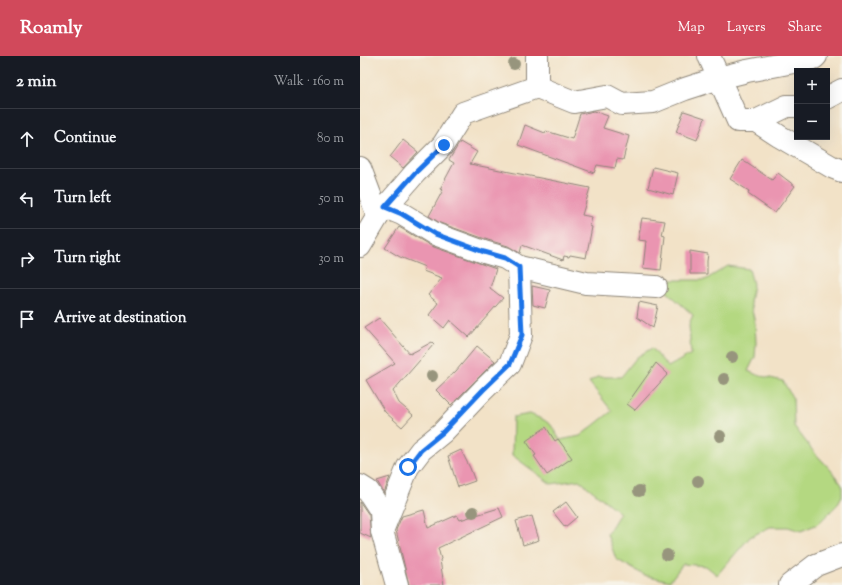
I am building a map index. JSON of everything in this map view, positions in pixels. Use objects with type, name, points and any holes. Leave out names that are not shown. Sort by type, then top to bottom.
[{"type":"street","points":[[537,56],[537,87]]},
{"type":"street","points":[[709,56],[738,121],[756,121],[787,106],[794,106]]},
{"type":"street","points":[[360,246],[382,212],[415,173],[444,145],[463,113],[537,87],[574,102],[607,96],[622,104],[652,102],[719,78],[814,58],[816,56]]},
{"type":"street","points":[[830,96],[842,90]]},
{"type":"street","points":[[756,121],[832,167],[842,171]]},
{"type":"street","points":[[360,168],[382,212]]},
{"type":"street","points":[[382,212],[402,214],[435,234],[505,258],[519,267],[586,283],[656,287]]},
{"type":"street","points":[[382,531],[408,467],[421,450],[443,432],[510,364],[522,335],[519,267]]},
{"type":"street","points":[[360,486],[368,491],[381,511],[382,531],[397,585]]},
{"type":"street","points":[[790,585],[816,565],[842,555]]},
{"type":"green space","points":[[728,266],[749,269],[753,284],[750,302],[755,323],[756,343],[755,357],[748,371],[757,375],[783,381],[793,399],[794,426],[842,485],[842,497],[838,504],[818,524],[801,531],[788,527],[770,527],[750,537],[717,575],[706,566],[683,564],[670,581],[644,575],[616,559],[607,534],[620,513],[579,480],[551,484],[512,455],[513,417],[530,414],[544,420],[551,425],[560,440],[580,436],[612,411],[589,382],[597,377],[621,377],[637,357],[652,348],[668,367],[691,354],[689,324],[693,315],[665,290],[667,280],[705,280]]},
{"type":"building","points":[[594,111],[608,116],[603,128],[629,136],[623,160],[617,159],[615,168],[597,165],[594,173],[518,145],[525,125],[545,133],[546,131],[572,139],[580,114]]},
{"type":"building","points":[[684,111],[705,118],[697,140],[676,132]]},
{"type":"building","points":[[403,140],[418,152],[403,168],[390,157]]},
{"type":"building","points":[[460,142],[477,152],[470,164],[590,188],[582,215],[592,217],[590,226],[592,227],[586,258],[570,255],[569,257],[564,256],[563,260],[522,245],[520,253],[508,246],[440,223],[429,216],[443,190],[440,189],[454,163],[449,160]]},
{"type":"building","points":[[742,160],[772,180],[778,173],[795,186],[775,213],[748,194],[749,191],[730,179]]},
{"type":"building","points":[[653,167],[678,173],[673,195],[648,188]]},
{"type":"building","points":[[642,218],[665,221],[662,235],[665,236],[661,270],[643,268],[646,241],[638,240]]},
{"type":"building","points":[[399,227],[431,246],[496,269],[490,288],[503,298],[469,337],[450,320],[444,328],[429,315],[438,303],[428,295],[442,278],[423,271],[425,267],[400,257],[385,248]]},
{"type":"building","points":[[690,251],[708,254],[707,274],[690,274]]},
{"type":"building","points":[[532,286],[550,290],[545,308],[533,305]]},
{"type":"building","points":[[639,302],[658,306],[653,328],[637,317]]},
{"type":"building","points":[[379,318],[410,354],[432,342],[434,344],[393,391],[399,403],[413,415],[402,427],[385,412],[366,380],[395,363],[364,328]]},
{"type":"building","points":[[477,346],[495,361],[451,405],[436,390],[456,371]]},
{"type":"building","points":[[656,363],[668,374],[635,410],[627,404]]},
{"type":"building","points":[[546,427],[555,441],[558,439],[572,458],[547,475],[526,441]]},
{"type":"building","points":[[461,450],[475,481],[458,487],[448,456]]},
{"type":"building","points":[[390,477],[384,493],[377,481]]},
{"type":"building","points":[[360,502],[369,515],[371,538],[360,533]]},
{"type":"building","points":[[566,502],[577,517],[565,527],[553,512]]},
{"type":"building","points":[[499,508],[503,517],[438,548],[441,559],[444,585],[409,585],[396,530],[402,516],[424,510],[428,528],[457,515],[460,520]]},
{"type":"building","points":[[532,516],[539,540],[523,545],[516,521]]},
{"type":"route","points":[[408,467],[421,450],[443,432],[510,364],[522,335],[519,267],[505,258],[435,234],[402,214],[385,207],[415,173],[444,145]]}]
